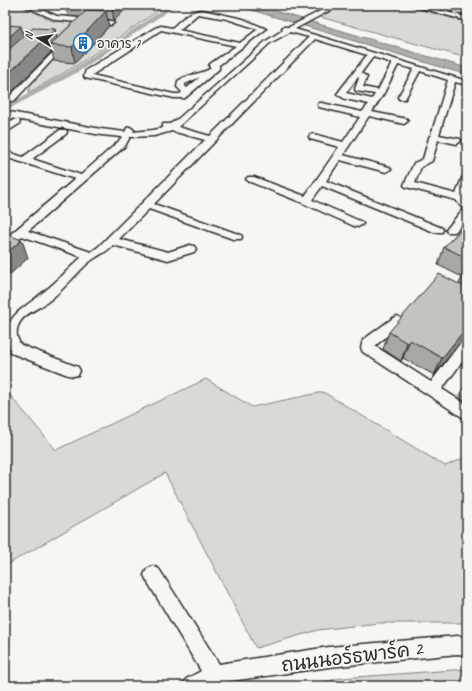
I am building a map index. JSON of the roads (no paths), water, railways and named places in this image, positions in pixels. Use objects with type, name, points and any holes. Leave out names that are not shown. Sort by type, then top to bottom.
[{"type":"street","points":[[25,5],[36,7],[56,18],[111,23]]},
{"type":"street","points":[[313,15],[329,5]]},
{"type":"street","points":[[5,109],[101,132],[154,133],[182,120],[217,83],[288,27],[337,5]]},
{"type":"street","points":[[414,5],[467,19]]},
{"type":"street","points":[[173,31],[196,12],[201,11],[263,29],[213,66],[216,67],[204,76]]},
{"type":"street","points":[[288,27],[313,37],[467,83]]},
{"type":"street","points":[[217,83],[204,76],[196,75],[187,78],[181,83],[186,92],[182,96],[174,96],[88,76],[89,72],[154,30],[161,28],[242,45]]},
{"type":"street","points":[[73,371],[16,349],[10,338],[11,328],[15,319],[21,313],[46,298],[76,268],[102,250],[210,139],[313,37]]},
{"type":"street","points":[[5,99],[11,99],[67,39]]},
{"type":"street","points":[[371,54],[341,94],[348,97],[373,102]]},
{"type":"street","points":[[302,199],[307,199],[310,197],[321,182],[344,145],[380,93],[396,62]]},
{"type":"street","points":[[402,97],[418,69]]},
{"type":"street","points":[[356,73],[363,77],[359,89],[380,93]]},
{"type":"street","points":[[452,79],[427,161],[417,165],[409,185],[460,198]]},
{"type":"street","points":[[322,105],[404,121]]},
{"type":"street","points":[[5,114],[30,116]]},
{"type":"street","points":[[5,130],[16,122]]},
{"type":"street","points":[[168,126],[210,139]]},
{"type":"street","points":[[24,160],[63,132]]},
{"type":"street","points":[[5,245],[122,144],[129,132]]},
{"type":"street","points":[[313,137],[344,145]]},
{"type":"street","points":[[434,137],[457,141]]},
{"type":"street","points":[[5,154],[82,178]]},
{"type":"street","points":[[337,156],[386,169]]},
{"type":"street","points":[[467,178],[463,185],[460,198],[463,204],[467,207]]},
{"type":"street","points":[[251,179],[302,199],[358,224]]},
{"type":"street","points":[[321,182],[438,230]]},
{"type":"street","points":[[147,205],[237,237]]},
{"type":"street","points":[[451,230],[467,212]]},
{"type":"street","points":[[20,232],[92,256]]},
{"type":"street","points":[[111,241],[168,256],[190,249]]},
{"type":"street","points":[[397,321],[368,343],[368,348],[467,413]]},
{"type":"street","points":[[433,390],[467,345]]},
{"type":"street","points":[[153,575],[214,674]]},
{"type":"street","name":"ถนนนอร์ธพาร์ค 2","points":[[193,686],[214,674],[329,657],[457,645],[467,646]]},
{"type":"waterway","points":[[5,109],[45,88],[85,64],[140,26],[174,5]]},
{"type":"railway","points":[[424,5],[467,16]]},
{"type":"railway","points":[[451,5],[467,9]]},
{"type":"place","name":"อาคาร 7","points":[[83,43]]}]
